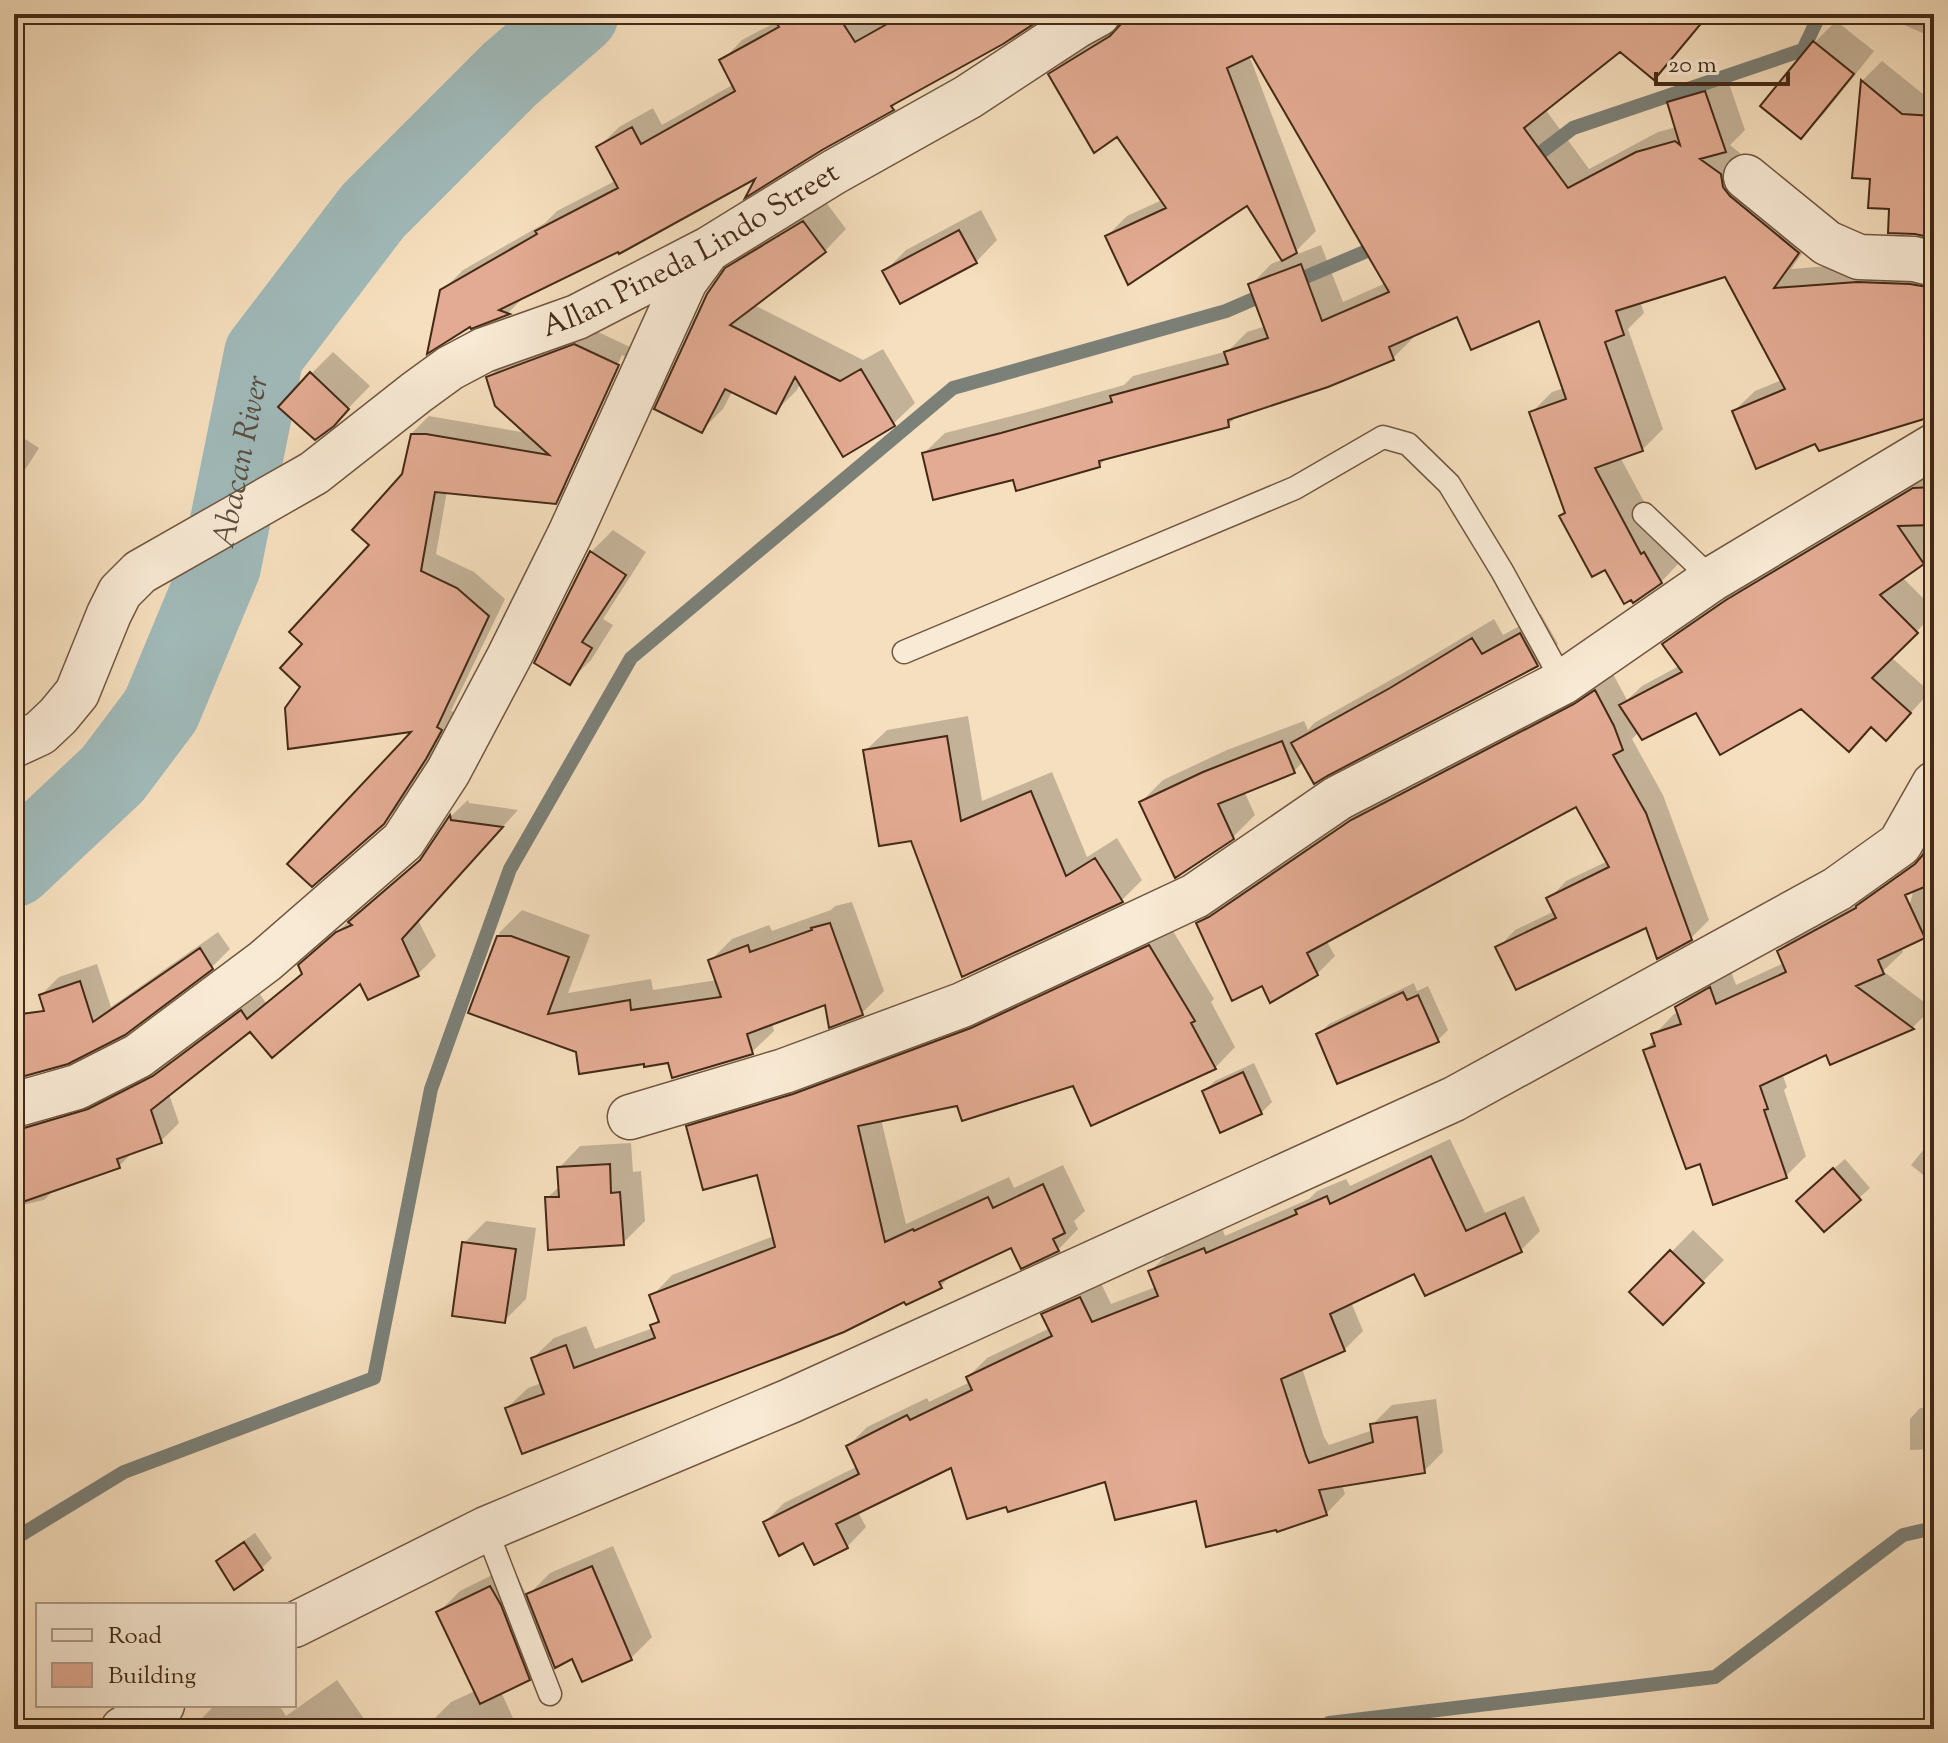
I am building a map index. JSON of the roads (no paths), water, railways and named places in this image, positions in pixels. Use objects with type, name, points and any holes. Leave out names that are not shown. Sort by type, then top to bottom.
[{"type":"street","name":"Allan Pineda Lindo Street","points":[[14,745],[40,733],[77,693],[120,592],[140,572],[288,489],[326,464],[450,368],[484,350],[577,317],[709,249],[834,172],[968,97],[1081,18]]},
{"type":"street","points":[[1746,177],[1827,243],[1859,257],[1914,259],[1934,264]]},
{"type":"street","points":[[14,1105],[77,1087],[138,1056],[265,961],[403,841],[448,772],[509,657],[570,534],[685,281],[709,249]]},
{"type":"street","points":[[630,1117],[784,1071],[975,999],[1195,896],[1338,798],[1563,682],[1712,579],[1934,446]]},
{"type":"street","points":[[296,1624],[486,1529],[790,1401],[1454,1099],[1837,889],[1900,844],[1934,784]]},
{"type":"street","points":[[123,1729],[159,1707]]},
{"type":"lane","points":[[904,652],[1295,488],[1383,437],[1408,444],[1449,484],[1502,571],[1563,682]]},
{"type":"lane","points":[[1644,514],[1712,579]]},
{"type":"lane","points":[[486,1529],[550,1694]]},
{"type":"waterway","name":"Abacan River","points":[[14,867],[113,774],[161,710],[221,566],[264,354],[373,211],[510,74],[579,14]]},
{"type":"waterway","points":[[1527,163],[1573,128],[1803,50],[1820,14]]},
{"type":"waterway","points":[[1289,284],[1381,245]]},
{"type":"waterway","points":[[14,1539],[124,1472],[374,1378],[431,1089],[510,869],[631,658],[953,388],[1226,311],[1270,292]]},
{"type":"waterway","points":[[1324,1729],[1329,1723],[1715,1677],[1903,1535],[1934,1528]]}]
